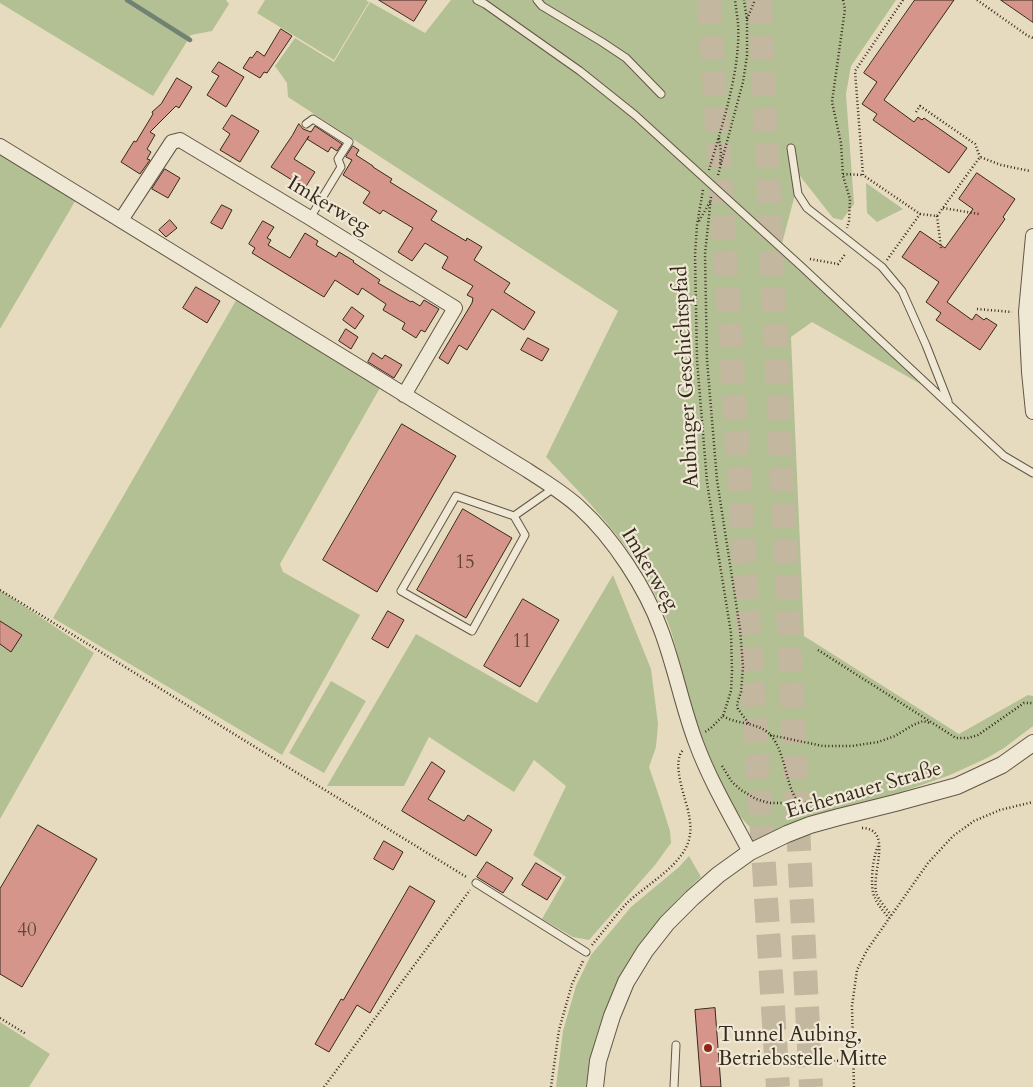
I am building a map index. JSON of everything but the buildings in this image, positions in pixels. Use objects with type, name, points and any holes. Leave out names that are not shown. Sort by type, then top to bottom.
[{"type":"street","name":"Imkerweg","points":[[121,220],[172,142],[180,140],[310,218],[455,308],[404,395]]},
{"type":"street","name":"Imkerweg","points":[[0,146],[527,470],[580,508],[606,535],[644,592],[661,630],[695,742],[707,771],[750,852]]},
{"type":"street","points":[[1033,236],[1026,312],[1033,412]]},
{"type":"street","name":"Eichenauer Straße","points":[[595,1087],[598,1061],[612,1016],[626,982],[645,951],[667,923],[718,875],[750,852],[810,824],[957,786],[1002,765],[1033,743]]},
{"type":"lane","points":[[477,0],[486,2],[635,115],[802,267],[1004,456],[1033,473]]},
{"type":"lane","points":[[537,0],[542,6],[626,58],[661,94]]},
{"type":"lane","points":[[306,124],[313,119],[349,142],[338,159],[341,167],[310,218]]},
{"type":"lane","points":[[791,148],[798,194],[807,208],[882,266],[902,291],[949,403]]},
{"type":"lane","points":[[514,516],[554,488]]},
{"type":"lane","points":[[456,496],[514,516],[525,535],[472,631],[401,591],[456,496]]},
{"type":"lane","points":[[476,883],[586,952]]},
{"type":"lane","points":[[674,1087],[676,1045]]},
{"type":"path","name":"Aubinger Geschichtspfad","points":[[586,952],[627,903],[676,862],[685,851],[690,835],[690,816],[678,770],[678,757],[681,750],[695,742],[723,716],[731,691],[731,633],[707,482],[697,360],[695,255],[702,195],[719,136],[737,55],[738,23],[734,0]]},
{"type":"path","points":[[744,0],[747,20],[747,56],[743,82],[710,201],[705,254],[709,378],[717,480],[737,600],[743,666],[741,692],[737,704],[738,709],[749,724]]},
{"type":"path","points":[[747,20],[755,0]]},
{"type":"path","points":[[843,0],[845,10],[832,102],[841,143],[843,174],[850,199],[849,220],[844,237]]},
{"type":"path","points":[[863,175],[855,71],[904,0]]},
{"type":"path","points":[[977,0],[1033,38]]},
{"type":"path","points":[[916,112],[920,106],[975,144],[980,157],[1001,165],[1030,172]]},
{"type":"path","points":[[719,136],[721,151],[719,171]]},
{"type":"path","points":[[941,248],[937,216],[980,157]]},
{"type":"path","points":[[843,174],[863,175],[920,214],[937,216]]},
{"type":"path","points":[[697,225],[710,201]]},
{"type":"path","points":[[943,208],[979,214]]},
{"type":"path","points":[[890,256],[920,214]]},
{"type":"path","points":[[802,267],[810,259],[838,264],[853,243]]},
{"type":"path","points":[[977,309],[1012,312]]},
{"type":"path","points":[[0,590],[476,883],[324,1087]]},
{"type":"path","points":[[818,650],[956,738],[968,738],[978,735],[1024,703],[1033,703]]},
{"type":"path","points":[[723,716],[729,720],[758,726],[770,734],[823,746],[852,746],[878,742],[895,736],[913,725],[923,722],[932,723]]},
{"type":"path","points":[[770,734],[776,743],[783,761],[792,792],[810,824]]},
{"type":"path","points":[[717,759],[732,782],[741,790],[769,804],[847,800]]},
{"type":"path","points":[[854,1087],[852,1006],[857,970],[867,950],[928,863],[953,836],[974,821],[1000,810],[1033,802]]},
{"type":"path","points":[[859,828],[868,828],[875,832],[879,838],[875,880],[876,890],[890,917]]},
{"type":"path","points":[[551,1087],[560,1030],[572,984],[586,952]]},
{"type":"path","points":[[0,1018],[26,1034]]},
{"type":"path","points":[[830,1061],[852,1060]]},
{"type":"green space","points":[[0,0],[226,0],[229,4],[212,31],[191,35],[153,96],[0,3]]},
{"type":"green space","points":[[265,0],[366,0],[369,2],[334,60],[257,13]]},
{"type":"green space","points":[[451,0],[896,0],[851,66],[846,94],[854,204],[842,220],[833,218],[800,176],[780,251],[924,386],[812,322],[791,337],[804,636],[959,734],[1028,695],[1033,696],[1033,726],[987,758],[950,775],[893,795],[785,825],[761,836],[743,820],[729,801],[706,754],[672,634],[656,596],[644,574],[615,533],[582,494],[546,457],[618,311],[288,97],[287,83],[275,66],[295,38],[334,62],[370,2],[425,33]]},
{"type":"green space","points":[[0,150],[77,198],[0,329]]},
{"type":"green space","points":[[866,183],[903,209],[877,222],[867,213]]},
{"type":"green space","points":[[238,297],[381,386],[280,564],[283,572],[360,615],[282,755],[53,618]]},
{"type":"green space","points":[[613,575],[651,669],[658,724],[656,747],[649,767],[670,831],[671,843],[655,865],[589,940],[573,937],[542,919],[566,877],[533,855],[566,786],[534,760],[514,792],[429,737],[404,786],[327,786],[416,634],[537,703]]},
{"type":"green space","points":[[0,590],[94,653],[0,819]]},
{"type":"green space","points":[[331,681],[366,701],[324,773],[289,753]]},
{"type":"green space","points":[[689,856],[701,877],[671,906],[646,937],[624,971],[598,1030],[586,1087],[556,1087],[563,1031],[576,986],[591,955],[631,907],[679,867]]},
{"type":"green space","points":[[0,1022],[50,1054],[29,1087],[0,1087]]},
{"type":"waterway","points":[[127,0],[190,40]]},
{"type":"tunnel","points":[[709,0],[778,1087]]},
{"type":"tunnel","points":[[760,0],[811,1087]]},
{"type":"place","name":"Tunnel Aubing, Betriebsstelle Mitte","points":[[708,1048]]}]
